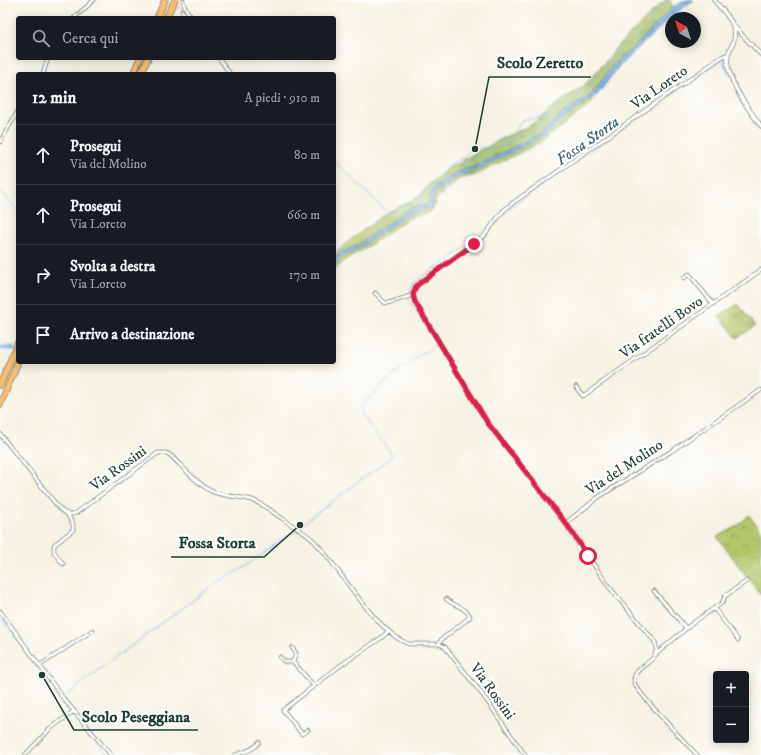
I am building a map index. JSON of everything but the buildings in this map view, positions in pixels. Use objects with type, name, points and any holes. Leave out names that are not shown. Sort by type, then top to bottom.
[{"type":"highway","points":[[158,16],[165,0]]},
{"type":"highway","points":[[167,16],[174,0]]},
{"type":"highway","points":[[134,72],[139,60]]},
{"type":"highway","points":[[142,72],[147,60]]},
{"type":"highway","points":[[0,385],[16,347]]},
{"type":"highway","points":[[0,405],[17,364]]},
{"type":"street","points":[[76,16],[94,0]]},
{"type":"street","points":[[183,0],[183,4],[190,16]]},
{"type":"street","points":[[714,0],[734,26],[761,55]]},
{"type":"street","points":[[182,11],[186,16]]},
{"type":"street","points":[[734,26],[734,41],[727,55],[728,67],[742,99],[761,126]]},
{"type":"street","name":"Via Loreto","points":[[413,295],[416,286],[478,242],[503,211],[514,202],[716,60],[727,55]]},
{"type":"street","points":[[44,72],[47,60]]},
{"type":"street","points":[[220,60],[229,72]]},
{"type":"street","points":[[0,142],[16,114]]},
{"type":"street","name":"Via fratelli Bovo","points":[[576,387],[583,396],[761,270]]},
{"type":"street","points":[[684,278],[689,274],[713,304]]},
{"type":"street","points":[[374,293],[385,303],[413,295],[415,302],[440,345],[487,422],[568,526],[610,588],[655,642],[657,650],[656,655]]},
{"type":"street","name":"Via del Molino","points":[[568,526],[567,522],[600,496],[670,452],[761,390]]},
{"type":"street","points":[[0,434],[59,508],[67,514],[73,524],[74,530],[54,545],[54,552],[63,564]]},
{"type":"street","name":"Via Rossini","points":[[67,514],[71,515],[76,513],[158,453],[162,452],[170,455],[210,491],[252,500],[262,504],[315,542],[375,618],[404,642],[409,644],[439,644],[451,654],[482,694],[525,755]]},
{"type":"street","points":[[697,755],[645,699],[635,686],[634,682],[636,675],[686,628],[722,603],[725,596],[747,581]]},
{"type":"street","points":[[654,591],[686,628]]},
{"type":"street","points":[[357,595],[360,592]]},
{"type":"street","points":[[439,644],[441,640],[470,617],[460,606],[446,599]]},
{"type":"street","points":[[714,608],[738,640]]},
{"type":"street","points":[[0,611],[39,666],[111,755]]},
{"type":"street","points":[[39,666],[93,630]]},
{"type":"street","points":[[308,730],[302,734],[283,710],[341,665],[389,631]]},
{"type":"street","points":[[292,648],[296,653],[293,662]]},
{"type":"street","points":[[280,657],[285,662],[293,662],[314,686]]},
{"type":"street","points":[[25,755],[50,729],[74,711]]},
{"type":"street","points":[[235,755],[257,746],[259,742]]},
{"type":"green space","points":[[665,0],[670,0],[673,8],[669,12],[665,12],[665,16],[636,45],[621,57],[591,95],[563,113],[540,134],[471,168],[465,169],[430,194],[428,203],[405,211],[356,246],[342,252],[336,257],[336,253],[348,242],[389,211],[417,198],[431,183],[450,167],[463,162],[464,159],[536,122],[557,104],[584,86],[615,49]]},
{"type":"green space","points":[[592,99],[592,103],[541,142],[473,176],[459,179],[436,199],[432,210],[407,219],[364,249],[346,259],[336,269],[336,263],[343,256],[354,251],[406,215],[431,207],[435,193],[460,174],[481,168],[534,141],[566,116]]},
{"type":"green space","points":[[738,304],[755,326],[737,338],[719,316]]},
{"type":"green space","points":[[749,515],[761,532],[761,595],[717,537],[736,527]]},
{"type":"water","points":[[686,0],[694,0],[676,12],[668,12],[673,7]]},
{"type":"water","points":[[665,15],[665,22],[619,66],[597,95],[566,116],[545,135],[481,168],[460,175],[435,193],[431,207],[406,215],[354,251],[343,256],[336,263],[336,257],[342,252],[356,246],[405,211],[416,206],[424,206],[428,203],[432,190],[456,172],[471,168],[540,134],[563,113],[591,95],[613,64],[636,45]]},
{"type":"waterway","points":[[615,55],[646,28],[652,18],[670,0]]},
{"type":"waterway","points":[[336,163],[388,213],[420,198],[449,165],[461,159],[468,152],[475,149],[489,147],[501,138],[514,133],[521,121],[526,119],[544,118],[586,91],[604,66],[612,59]]},
{"type":"waterway","name":"Fossa Storta","points":[[476,243],[480,243],[513,205],[722,59],[728,73]]},
{"type":"waterway","name":"Fossa Storta","points":[[736,92],[741,102],[761,130]]},
{"type":"waterway","points":[[461,159],[464,163],[478,158],[539,127],[551,115]]},
{"type":"waterway","points":[[0,190],[16,210]]},
{"type":"waterway","name":"Fossa Storta","points":[[409,295],[414,283],[473,242]]},
{"type":"waterway","name":"Fossa Storta","points":[[298,527],[393,456],[361,414],[362,405],[391,377],[437,343],[410,300]]},
{"type":"waterway","points":[[0,348],[13,348]]},
{"type":"waterway","name":"Fossa Storta","points":[[67,696],[84,681],[219,581],[243,568],[296,530]]},
{"type":"waterway","points":[[0,616],[69,710]]},
{"type":"waterway","points":[[74,716],[108,755]]},
{"type":"tunnel","points":[[175,1],[182,11]]},
{"type":"place","name":"Scolo Zeretto","points":[[475,149]]},
{"type":"place","name":"Fossa Storta","points":[[300,525]]},
{"type":"place","name":"Scolo Peseggiana","points":[[42,675]]},
{"type":"route","points":[[474,244],[416,286],[413,295],[415,302],[487,422],[568,526],[588,556]]}]
